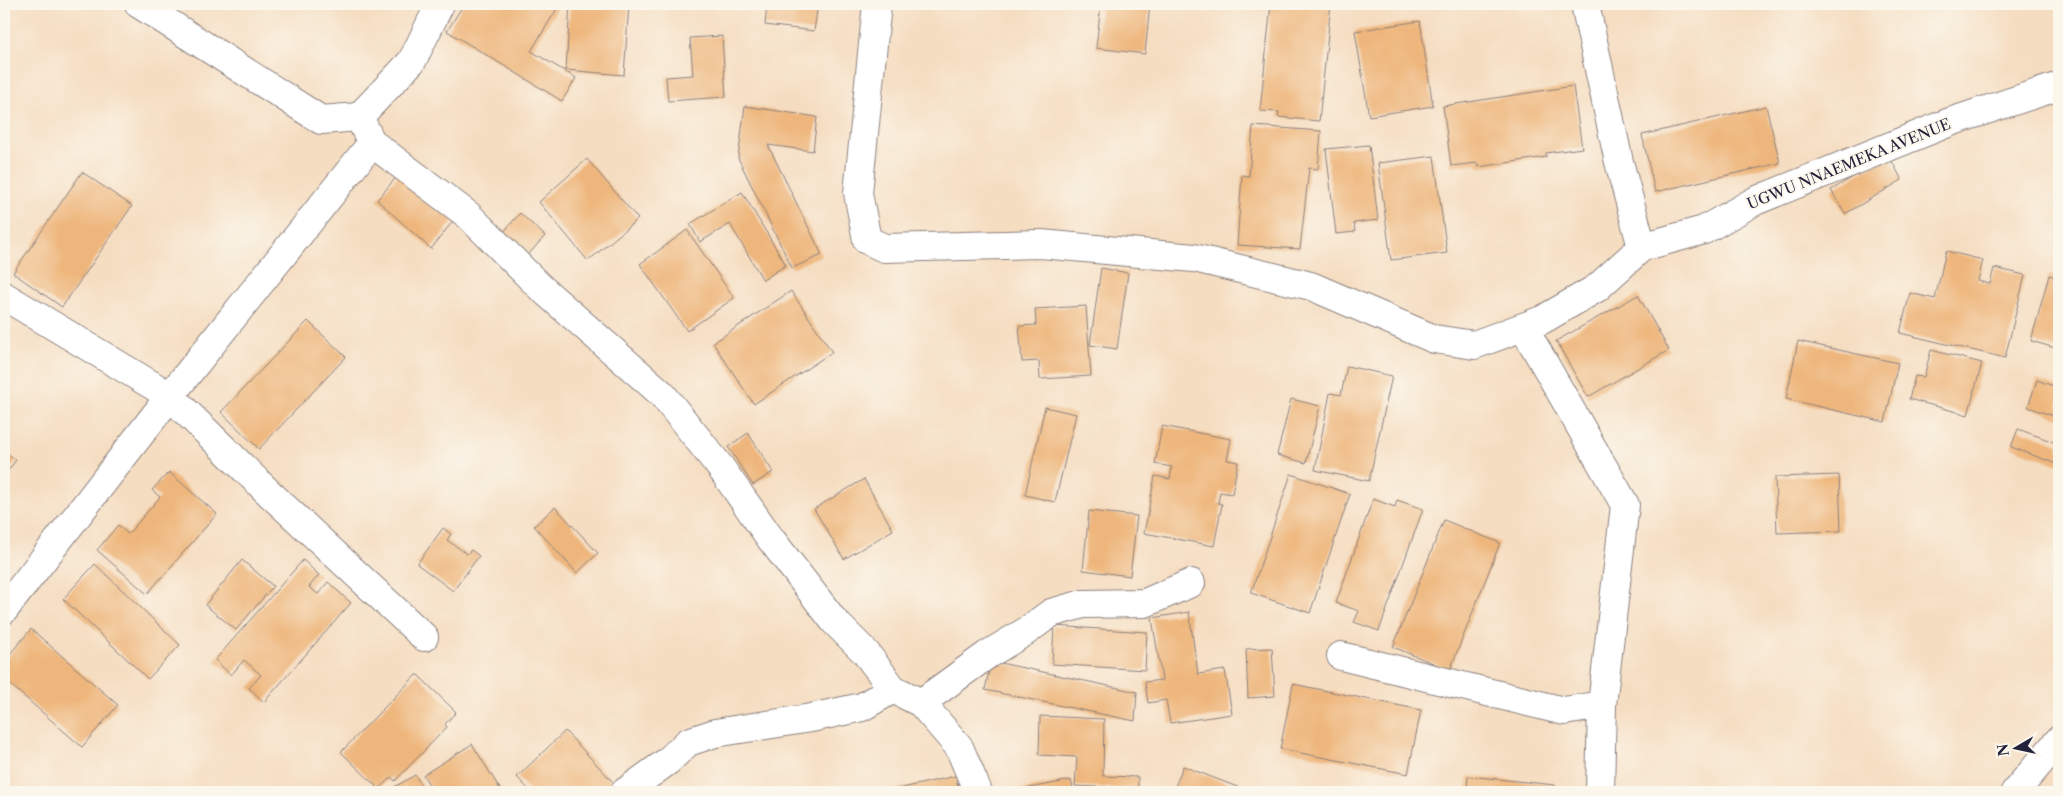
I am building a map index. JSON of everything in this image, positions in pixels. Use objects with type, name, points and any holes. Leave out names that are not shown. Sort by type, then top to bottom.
[{"type":"street","points":[[139,4],[321,120],[359,116],[412,61],[440,4]]},
{"type":"street","points":[[877,4],[858,193],[867,240],[884,248],[1041,244],[1194,258],[1311,286],[1434,339],[1474,345],[1542,320],[1597,288],[1642,247],[1632,203],[1619,162],[1584,4]]},
{"type":"street","name":"UGWU NNAEMEKA AVENUE","points":[[1642,247],[1704,230],[1755,200],[1950,122],[2059,86]]},
{"type":"street","points":[[359,116],[372,143],[468,215],[540,287],[662,394],[721,468],[770,538],[828,614],[866,653],[893,689],[921,703],[959,747],[978,792]]},
{"type":"street","points":[[4,610],[170,396],[372,143]]},
{"type":"street","points":[[4,296],[170,396],[266,490],[424,637]]},
{"type":"street","points":[[1524,328],[1625,506],[1602,704],[1600,792]]},
{"type":"street","points":[[921,703],[987,655],[1025,632],[1051,613],[1083,604],[1145,603],[1191,583]]},
{"type":"street","points":[[1341,656],[1564,711],[1602,704]]},
{"type":"street","points":[[625,792],[668,761],[688,742],[715,733],[811,718],[862,706],[893,689]]},
{"type":"street","points":[[2014,792],[2059,740]]},
{"type":"building","points":[[464,4],[560,4],[531,51],[576,78],[562,101],[447,31]]},
{"type":"building","points":[[570,4],[629,4],[624,75],[566,70]]},
{"type":"building","points":[[767,4],[818,4],[814,31],[765,25]]},
{"type":"building","points":[[1101,4],[1150,4],[1145,54],[1096,48]]},
{"type":"building","points":[[1271,4],[1331,4],[1319,121],[1278,117],[1279,112],[1260,111]]},
{"type":"building","points":[[1420,21],[1433,106],[1369,116],[1355,31]]},
{"type":"building","points":[[722,36],[726,97],[668,101],[666,77],[693,75],[690,38]]},
{"type":"building","points":[[1573,86],[1582,148],[1546,153],[1546,157],[1478,167],[1477,163],[1451,166],[1443,106]]},
{"type":"building","points":[[745,106],[817,117],[813,151],[768,145],[822,255],[792,268],[738,158]]},
{"type":"building","points":[[1766,106],[1780,163],[1655,192],[1642,135]]},
{"type":"building","points":[[1253,126],[1321,131],[1318,169],[1309,168],[1300,249],[1237,245],[1242,175],[1249,176]]},
{"type":"building","points":[[1369,145],[1378,220],[1354,223],[1355,232],[1336,234],[1326,149]]},
{"type":"building","points":[[1434,156],[1447,253],[1391,260],[1378,163]]},
{"type":"building","points":[[1889,156],[1902,180],[1845,214],[1831,190]]},
{"type":"building","points":[[587,159],[638,219],[588,261],[539,202]]},
{"type":"building","points":[[82,172],[132,206],[62,307],[13,273]]},
{"type":"building","points":[[399,174],[453,221],[431,249],[377,200]]},
{"type":"building","points":[[742,192],[786,265],[763,280],[730,224],[700,242],[690,224]]},
{"type":"building","points":[[520,213],[545,236],[527,256],[502,234]]},
{"type":"building","points":[[687,230],[734,298],[687,331],[640,264]]},
{"type":"building","points":[[1946,251],[1983,260],[1978,281],[1990,284],[1994,268],[2025,275],[2005,358],[1900,333],[1910,293],[1935,299]]},
{"type":"building","points":[[1101,268],[1128,273],[1117,349],[1090,345]]},
{"type":"building","points":[[2049,275],[2059,278],[2059,349],[2031,341]]},
{"type":"building","points":[[791,291],[832,352],[754,404],[713,343]]},
{"type":"building","points":[[1638,295],[1669,350],[1588,397],[1556,341]]},
{"type":"building","points":[[1086,306],[1091,376],[1040,379],[1039,361],[1022,362],[1019,326],[1036,325],[1035,309]]},
{"type":"building","points":[[308,321],[346,357],[259,449],[221,412]]},
{"type":"building","points":[[1798,341],[1898,363],[1885,422],[1786,399]]},
{"type":"building","points":[[1931,350],[1982,363],[1968,415],[1909,399],[1915,376],[1924,377]]},
{"type":"building","points":[[1347,366],[1392,376],[1369,481],[1315,470],[1330,393],[1341,395]]},
{"type":"building","points":[[2037,380],[2059,388],[2059,418],[2028,407]]},
{"type":"building","points":[[1291,399],[1320,406],[1306,463],[1277,455]]},
{"type":"building","points":[[1045,407],[1076,414],[1055,502],[1025,495]]},
{"type":"building","points":[[1162,426],[1231,439],[1227,460],[1238,462],[1232,494],[1220,492],[1218,503],[1222,504],[1214,546],[1144,533],[1155,476],[1170,479],[1172,467],[1155,464]]},
{"type":"building","points":[[2018,429],[2059,444],[2059,465],[2011,447]]},
{"type":"building","points":[[748,433],[773,472],[753,485],[728,447]]},
{"type":"building","points":[[4,451],[16,460],[4,476]]},
{"type":"building","points":[[169,472],[217,514],[147,594],[97,550],[118,525],[128,534],[160,497],[152,490]]},
{"type":"building","points":[[1291,474],[1350,494],[1310,613],[1251,593]]},
{"type":"building","points":[[1839,475],[1841,531],[1777,533],[1775,477]]},
{"type":"building","points":[[864,479],[893,530],[844,559],[814,509]]},
{"type":"building","points":[[1373,499],[1395,507],[1397,500],[1423,509],[1379,631],[1354,622],[1359,611],[1336,603]]},
{"type":"building","points":[[555,507],[598,553],[577,573],[534,526]]},
{"type":"building","points":[[1089,511],[1137,516],[1130,576],[1083,570]]},
{"type":"building","points":[[1444,520],[1500,543],[1450,670],[1393,647]]},
{"type":"building","points":[[443,528],[451,534],[447,540],[467,554],[471,550],[479,556],[453,591],[417,564]]},
{"type":"building","points":[[242,560],[273,586],[236,630],[205,605]]},
{"type":"building","points":[[303,560],[319,575],[309,587],[318,594],[328,582],[351,603],[264,702],[249,688],[261,675],[244,660],[231,675],[215,660]]},
{"type":"building","points":[[95,564],[180,645],[148,679],[63,599]]},
{"type":"building","points":[[1189,612],[1198,674],[1225,670],[1232,714],[1170,723],[1166,700],[1148,703],[1145,682],[1162,680],[1152,618]]},
{"type":"building","points":[[1054,626],[1147,632],[1145,670],[1052,664]]},
{"type":"building","points":[[31,629],[118,705],[82,747],[4,679],[4,661]]},
{"type":"building","points":[[1272,648],[1275,696],[1248,698],[1246,649]]},
{"type":"building","points":[[991,661],[1137,692],[1135,721],[985,690]]},
{"type":"building","points":[[417,674],[456,712],[445,724],[447,727],[395,781],[391,777],[379,789],[341,752]]},
{"type":"building","points":[[1293,684],[1421,710],[1408,774],[1280,749]]},
{"type":"building","points":[[1040,716],[1104,719],[1103,776],[1138,777],[1138,789],[1075,786],[1077,757],[1039,755]]},
{"type":"building","points":[[565,731],[615,784],[606,792],[531,792],[517,777]]},
{"type":"building","points":[[472,744],[502,792],[434,792],[423,775]]},
{"type":"building","points":[[1183,766],[1245,790],[1244,792],[1173,792]]},
{"type":"building","points":[[415,775],[426,792],[386,792]]},
{"type":"building","points":[[956,776],[959,792],[893,792],[893,790]]},
{"type":"building","points":[[1468,776],[1555,785],[1554,792],[1467,792]]},
{"type":"building","points":[[1071,780],[1074,792],[1014,792],[1014,791]]}]
